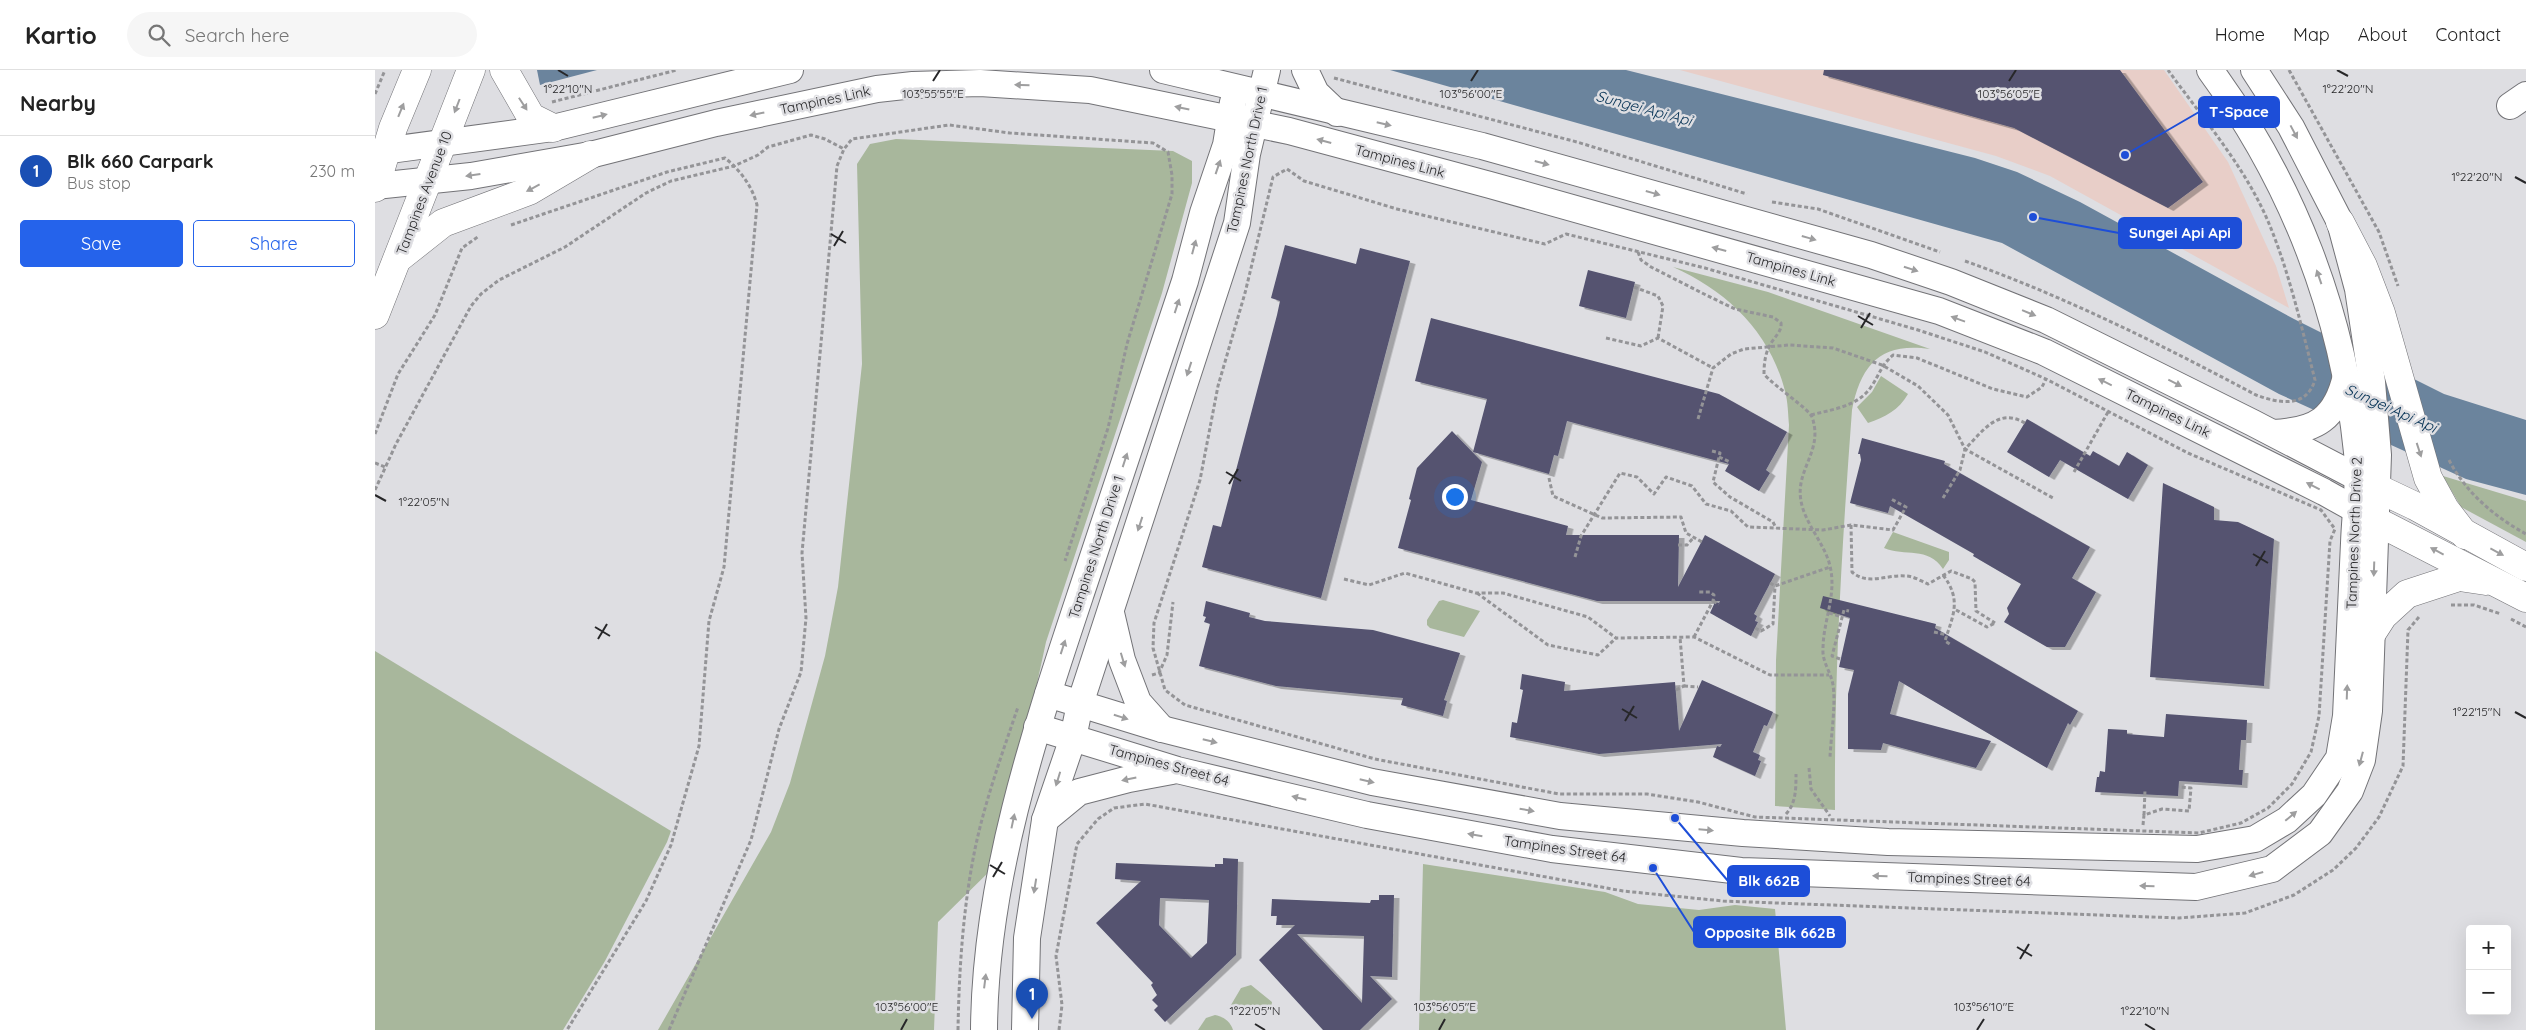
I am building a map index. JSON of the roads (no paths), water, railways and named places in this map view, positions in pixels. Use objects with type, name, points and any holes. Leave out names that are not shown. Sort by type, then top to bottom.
[{"type":"main road","points":[[375,187],[381,151],[417,70]]},
{"type":"main road","name":"Tampines Avenue 10","points":[[375,315],[471,70]]},
{"type":"main road","points":[[504,70],[531,117],[549,115]]},
{"type":"main road","points":[[398,259],[443,223],[529,191],[590,155]]},
{"type":"main road","points":[[2339,222],[2363,266],[2381,313],[2428,478],[2445,508],[2465,535]]},
{"type":"main road","points":[[2367,482],[2526,567]]},
{"type":"main road","points":[[2366,515],[2526,598]]},
{"type":"main road","points":[[2372,633],[2383,616],[2407,594],[2459,577],[2497,583]]},
{"type":"street","points":[[381,151],[444,142],[549,115],[790,70]]},
{"type":"street","name":"Tampines Link","points":[[1163,70],[1251,80],[1337,113],[1482,146],[1597,177],[1871,255],[1951,282],[2046,320],[2367,482]]},
{"type":"street","points":[[1305,70],[1316,93],[1337,113]]},
{"type":"street","name":"Tampines North Drive 2","points":[[1162,729],[1372,782],[1560,816],[1743,833],[1888,842],[2197,849],[2255,839],[2287,820],[2314,795],[2339,758],[2346,716],[2366,515],[2367,482],[2355,442],[2346,376],[2334,324],[2320,277],[2295,212],[2267,158],[2210,70]]},
{"type":"street","name":"Tampines North Drive 2","points":[[2261,77],[2291,127],[2339,222],[2358,289],[2366,342],[2378,455],[2367,482]]},
{"type":"street","name":"Tampines North Drive 1","points":[[984,1030],[984,989],[993,914],[1017,800],[1037,727],[1185,281],[1203,213],[1226,145],[1230,118],[1251,80]]},
{"type":"street","name":"Tampines North Drive 1","points":[[1025,1030],[1027,938],[1045,820],[1073,738],[1080,704],[1237,223],[1247,154],[1255,123],[1251,80]]},
{"type":"street","name":"Tampines Link","points":[[375,187],[471,176],[590,155],[715,123],[877,89],[913,85],[980,83],[1091,90],[1255,123],[1480,182],[1816,275],[1939,312],[2044,352],[2366,515]]},
{"type":"street","points":[[1951,282],[1993,310],[2003,321],[2004,336]]},
{"type":"street","points":[[2273,433],[2295,432],[2311,428],[2321,422],[2341,398],[2346,376]]},
{"type":"street","name":"Tampines North Drive 2","points":[[2366,515],[2372,633],[2369,711]]},
{"type":"street","points":[[1111,613],[1122,660],[1138,702],[1162,729]]},
{"type":"street","points":[[1048,694],[1162,729]]},
{"type":"street","name":"Tampines Street 64","points":[[1037,727],[1177,770],[1367,815],[1552,849],[1741,871],[2196,887],[2272,869],[2320,833],[2353,784],[2362,760],[2369,711]]},
{"type":"street","points":[[1045,820],[1079,792],[1129,778],[1177,770]]},
{"type":"water","points":[[537,70],[597,70],[540,85]]},
{"type":"water","points":[[1390,70],[1626,70],[1975,158],[2017,172],[2080,202],[2294,319],[2444,394],[2526,420],[2526,495],[2466,479],[2279,394],[2002,243]]},
{"type":"place","name":"T-Space","points":[[2125,155]]},
{"type":"place","name":"Sungei Api Api","points":[[2033,217]]},
{"type":"place","name":"Blk 662B","points":[[1675,818]]},
{"type":"place","name":"Opposite Blk 662B","points":[[1653,868]]},
{"type":"place","name":"Blk 660 Carpark","points":[[1032,1019]]}]
